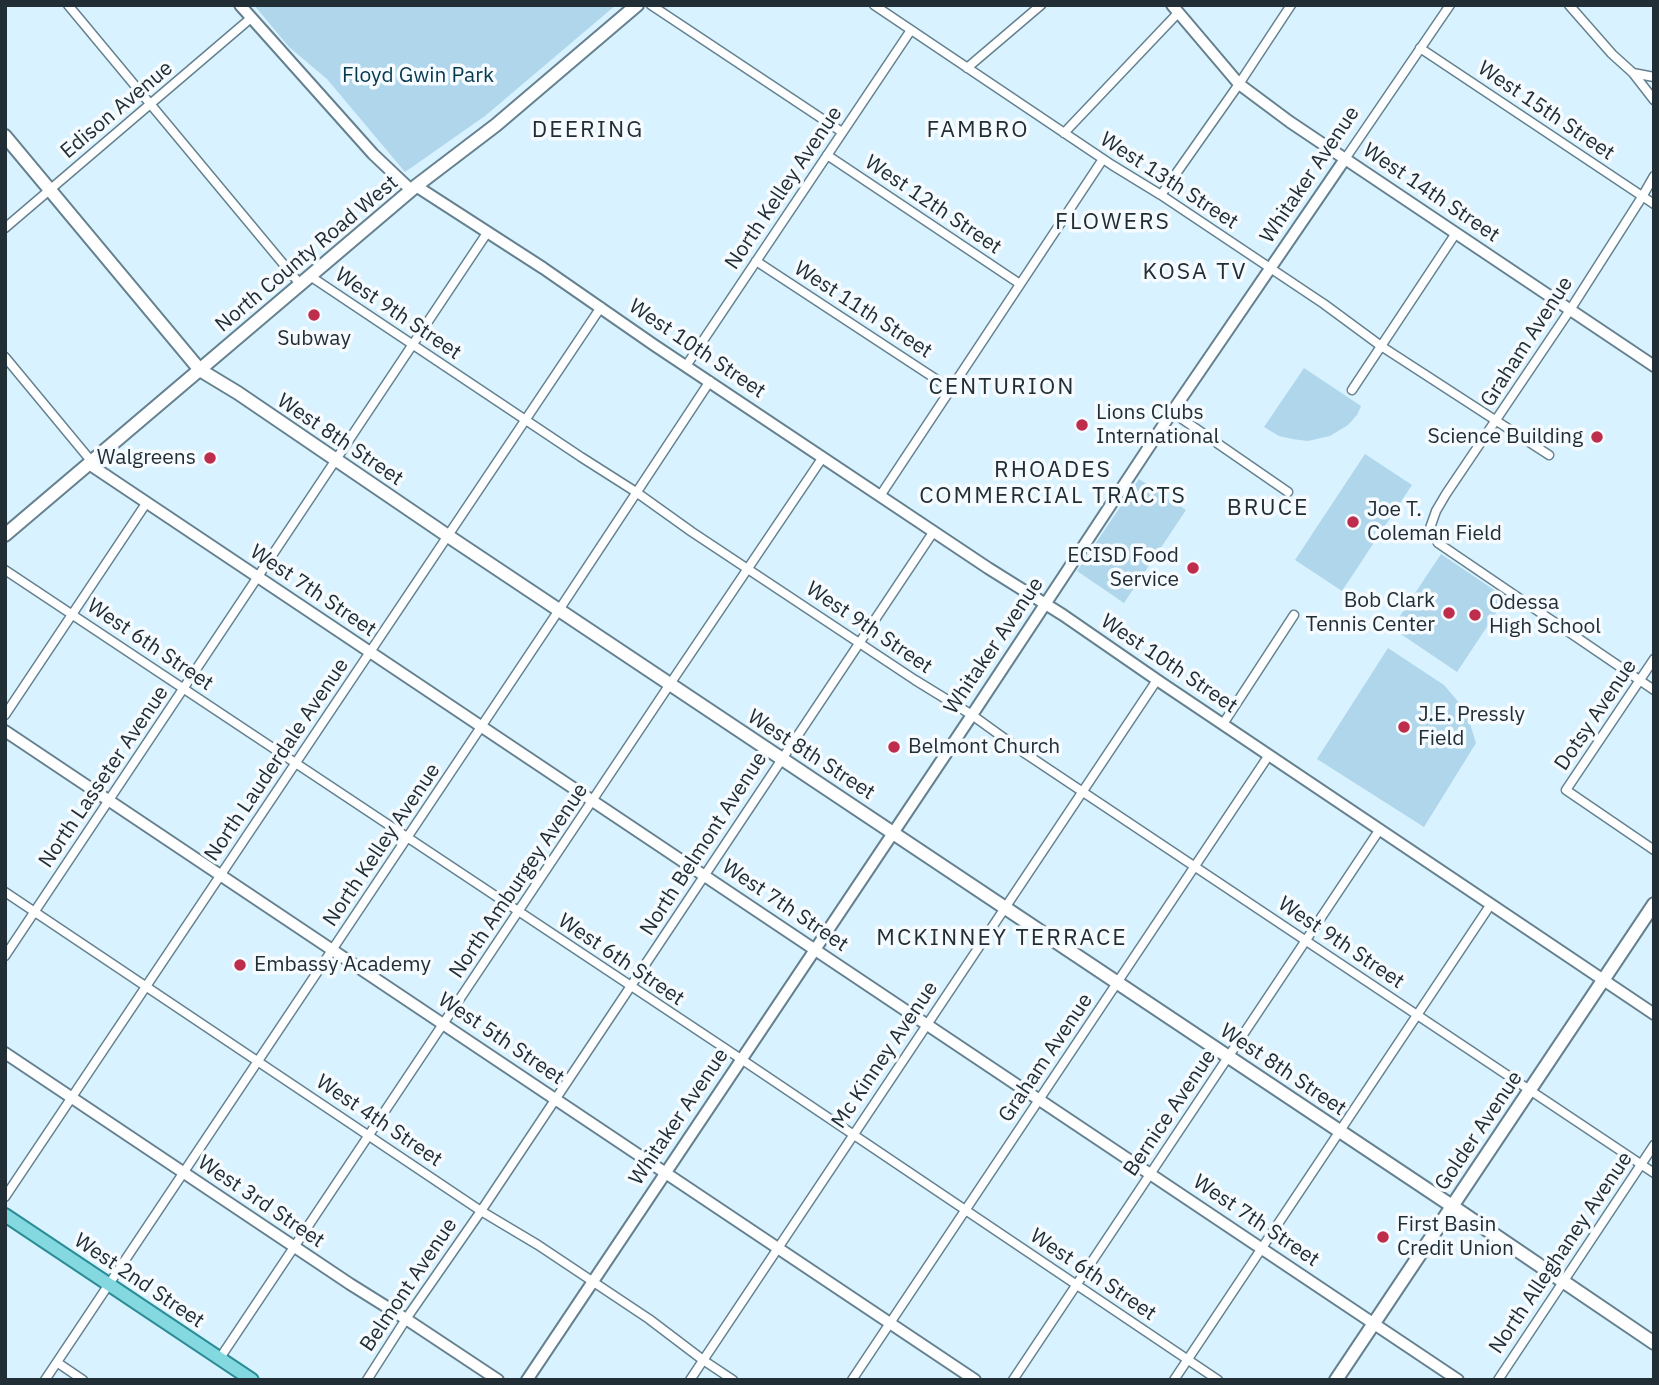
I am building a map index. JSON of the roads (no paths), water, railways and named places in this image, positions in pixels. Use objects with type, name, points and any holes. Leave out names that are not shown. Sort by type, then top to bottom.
[{"type":"main road","name":"North County Road West","points":[[5,535],[413,188],[496,125],[637,5]]},
{"type":"main road","name":"West 8th Street","points":[[5,136],[201,370],[1654,1343]]},
{"type":"main road","name":"Golder Avenue","points":[[1336,1380],[1654,904]]},
{"type":"main road","name":"West 2nd Street","points":[[5,1215],[252,1380]]},
{"type":"street","name":"West 9th Street","points":[[68,5],[150,104],[305,280],[413,345],[526,419],[1654,1174]]},
{"type":"street","name":"West 10th Street","points":[[240,5],[373,154],[413,188],[601,307],[1654,1013]]},
{"type":"street","points":[[651,5],[842,132]]},
{"type":"street","name":"West 13th Street","points":[[874,5],[1324,304],[1381,346],[1549,455]]},
{"type":"street","points":[[967,68],[1041,5]]},
{"type":"street","points":[[1161,195],[1291,5]]},
{"type":"street","name":"Whitaker Avenue","points":[[527,1380],[1172,412],[1450,5]]},
{"type":"street","points":[[1569,5],[1612,54],[1633,73],[1654,100]]},
{"type":"street","points":[[1064,133],[1175,9]]},
{"type":"street","name":"West 14th Street","points":[[1175,9],[1239,84],[1290,122],[1654,366]]},
{"type":"street","name":"Edison Avenue","points":[[5,228],[251,18]]},
{"type":"street","name":"North Kelley Avenue","points":[[686,366],[911,30]]},
{"type":"street","name":"West 15th Street","points":[[1420,48],[1654,204]]},
{"type":"street","points":[[1633,73],[1654,77]]},
{"type":"street","name":"West 12th Street","points":[[827,155],[1020,284]]},
{"type":"street","points":[[880,496],[1103,159]]},
{"type":"street","name":"Graham Avenue","points":[[1640,681],[1438,543],[1430,528],[1446,494],[1570,310],[1654,176]]},
{"type":"street","name":"North Lasseter Avenue","points":[[5,956],[487,233]]},
{"type":"street","points":[[1352,390],[1456,233]]},
{"type":"street","name":"West 11th Street","points":[[756,261],[951,389]]},
{"type":"street","name":"North Lauderdale Avenue","points":[[5,1197],[601,307]]},
{"type":"street","name":"West 7th Street","points":[[5,357],[91,463],[146,502],[1458,1380]]},
{"type":"street","name":"North Kelley Avenue","points":[[45,1380],[710,381]]},
{"type":"street","points":[[1172,412],[1287,492]]},
{"type":"street","name":"North Amburgey Avenue","points":[[220,1359],[823,457]]},
{"type":"street","points":[[5,715],[146,502]]},
{"type":"street","name":"North Belmont Avenue","points":[[481,1211],[934,531]]},
{"type":"street","name":"West 6th Street","points":[[5,570],[1218,1380]]},
{"type":"street","points":[[1223,724],[1294,615]]},
{"type":"street","name":"Dotsy Avenue","points":[[1654,659],[1566,790],[1654,850]]},
{"type":"street","name":"Mc Kinney Avenue","points":[[690,1380],[1157,680]]},
{"type":"street","points":[[1640,681],[1654,690]]},
{"type":"street","name":"West 5th Street","points":[[5,731],[975,1380]]},
{"type":"street","name":"Graham Avenue","points":[[852,1380],[1269,755]]},
{"type":"street","name":"Bernice Avenue","points":[[1013,1380],[1380,830]]},
{"type":"street","name":"West 4th Street","points":[[5,892],[481,1211],[538,1245],[649,1319],[733,1380]]},
{"type":"street","points":[[1174,1380],[1492,905]]},
{"type":"street","name":"West 3rd Street","points":[[5,1053],[295,1248],[498,1380]]},
{"type":"street","name":"North Alleghaney Avenue","points":[[1498,1380],[1654,1145]]},
{"type":"street","name":"Belmont Avenue","points":[[367,1380],[481,1211]]},
{"type":"street","points":[[58,1363],[83,1380]]},
{"type":"place","name":"Subway","points":[[314,315]]},
{"type":"place","name":"Lions Clubs International","points":[[1082,425]]},
{"type":"place","name":"Science Building","points":[[1597,437]]},
{"type":"place","name":"Walgreens","points":[[210,458]]},
{"type":"place","name":"Joe T. Coleman Field","points":[[1353,522]]},
{"type":"place","name":"ECISD Food Service","points":[[1193,568]]},
{"type":"place","name":"Bob Clark Tennis Center","points":[[1449,613]]},
{"type":"place","name":"Odessa High School","points":[[1475,615]]},
{"type":"place","name":"J.E. Pressly Field","points":[[1404,727]]},
{"type":"place","name":"Belmont Church","points":[[894,747]]},
{"type":"place","name":"Embassy Academy","points":[[240,965]]},
{"type":"place","name":"First Basin Credit Union","points":[[1383,1237]]},
{"type":"district","name":"DEERING","points":[[588,130]]},
{"type":"district","name":"FAMBRO","points":[[978,130]]},
{"type":"district","name":"FLOWERS","points":[[1113,222]]},
{"type":"district","name":"KOSA TV","points":[[1195,272]]},
{"type":"district","name":"CENTURION","points":[[1002,387]]},
{"type":"district","name":"RHOADES COMMERCIAL TRACTS","points":[[1053,483]]},
{"type":"district","name":"BRUCE","points":[[1268,508]]},
{"type":"district","name":"MCKINNEY TERRACE","points":[[1002,938]]},
{"type":"park label","name":"Floyd Gwin Park","points":[[418,76]]}]
